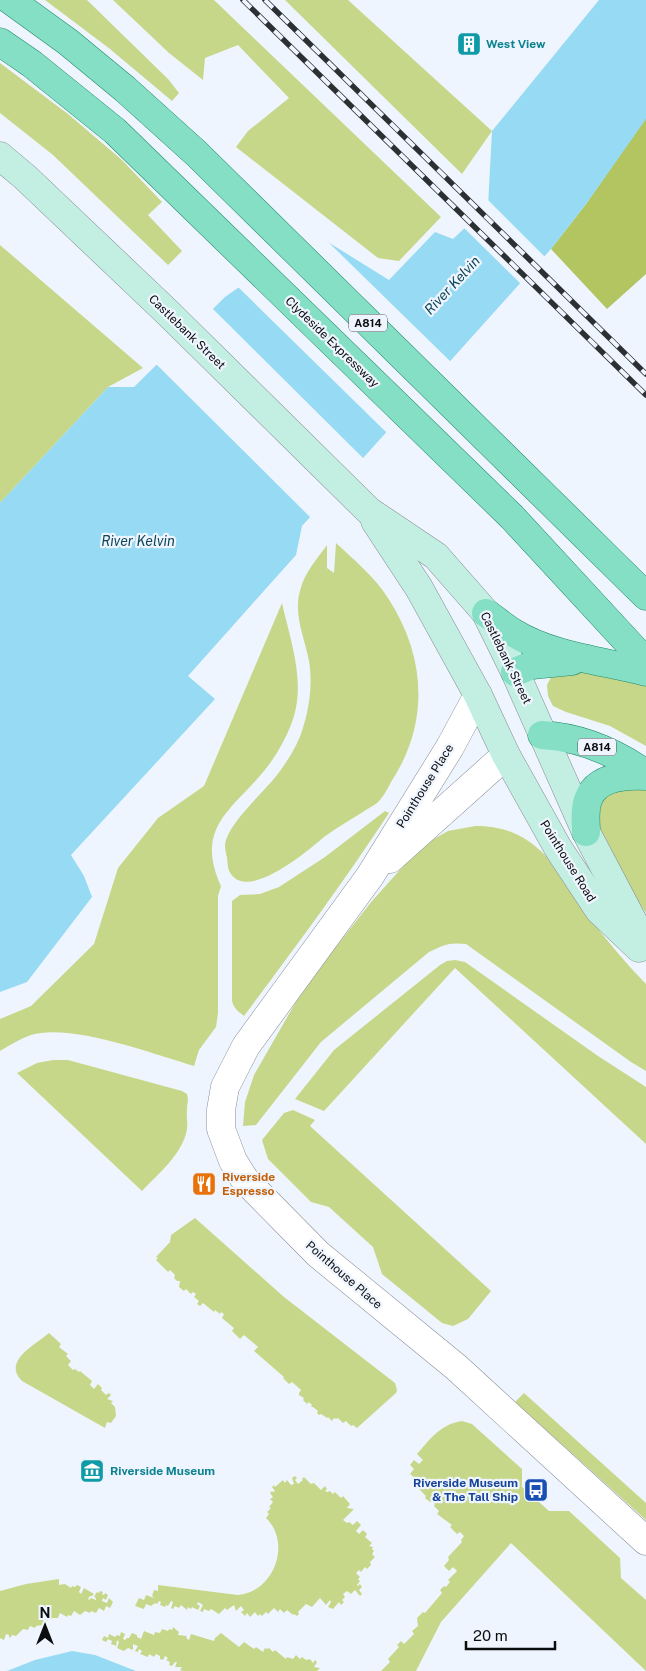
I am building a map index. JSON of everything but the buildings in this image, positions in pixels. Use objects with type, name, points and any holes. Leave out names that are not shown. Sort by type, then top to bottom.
[{"type":"main road","name":"A814","points":[[10,0],[68,42],[126,88],[197,154],[646,596]]},
{"type":"main road","name":"Clydeside Expressway","points":[[0,42],[32,64],[116,130],[512,517],[646,662]]},
{"type":"main road","name":"Castlebank Street","points":[[0,156],[32,183],[166,311],[369,511],[436,556],[486,613],[515,672],[542,735]]},
{"type":"main road","name":"Castlebank Street","points":[[369,511],[419,588],[478,695],[506,756]]},
{"type":"main road","points":[[486,613],[541,653],[646,672]]},
{"type":"main road","points":[[478,695],[515,672],[532,665],[541,653]]},
{"type":"main road","name":"A814","points":[[542,735],[563,736],[586,743],[620,758],[646,775]]},
{"type":"main road","points":[[506,756],[542,735],[586,832],[646,946]]},
{"type":"main road","name":"Pointhouse Road","points":[[506,756],[558,848],[598,910],[646,954]]},
{"type":"main road","name":"A814","points":[[586,832],[588,799],[597,788],[609,779],[624,775],[646,775]]},
{"type":"street","name":"Pointhouse Place","points":[[478,695],[450,747],[370,876],[246,1046],[225,1087],[221,1110],[221,1129],[233,1160],[245,1180],[318,1254],[456,1367],[646,1541]]},
{"type":"street","name":"Pointhouse Place","points":[[370,876],[506,756]]},
{"type":"green space","points":[[45,0],[87,0],[168,79],[179,93],[172,101],[110,49]]},
{"type":"green space","points":[[113,0],[214,0],[441,217],[399,261],[378,258],[236,147],[248,131],[289,98],[238,45],[205,58],[203,80],[169,53]]},
{"type":"green space","points":[[285,0],[348,0],[492,131],[462,174]]},
{"type":"green space","points":[[0,63],[68,114],[122,160],[162,202],[148,215],[182,251],[168,265],[53,155],[0,113]]},
{"type":"green space","points":[[646,118],[646,274],[607,309],[551,249],[586,204]]},
{"type":"green space","points":[[0,245],[143,368],[108,387],[0,503]]},
{"type":"green space","points":[[336,543],[382,590],[401,620],[416,666],[417,713],[412,737],[404,760],[378,802],[329,834],[293,862],[264,878],[240,881],[231,874],[228,868],[225,847],[227,837],[239,818],[281,770],[295,748],[302,731],[307,714],[311,679],[309,661],[300,626],[298,600],[304,578],[327,545],[327,568],[334,573]]},
{"type":"green space","points":[[282,603],[295,659],[298,688],[297,702],[289,729],[276,754],[256,781],[232,806],[215,832],[212,847],[214,865],[221,886],[218,896],[218,1013],[216,1027],[199,1050],[194,1066],[135,1048],[89,1036],[68,1033],[48,1032],[31,1035],[0,1051],[0,1019],[31,1006],[94,944],[118,868],[158,818],[204,786]]},
{"type":"green space","points":[[565,668],[646,684],[646,746],[610,726],[553,706],[548,696],[547,685],[553,673]]},
{"type":"green space","points":[[613,787],[642,788],[646,790],[646,913],[629,888],[600,829],[599,811],[601,803]]},
{"type":"green space","points":[[385,811],[389,813],[354,865],[244,1016],[235,1008],[232,1001],[232,901],[240,895],[260,894],[279,887],[325,857]]},
{"type":"green space","points":[[486,826],[514,833],[530,842],[546,856],[606,938],[646,984],[646,1071],[466,944],[451,944],[429,952],[321,1042],[256,1125],[243,1126],[245,1102],[254,1075],[297,1000],[324,962],[372,901],[416,852],[425,844],[448,831]]},
{"type":"green space","points":[[447,961],[465,962],[598,1056],[646,1087],[646,1144],[455,968],[324,1111],[295,1099],[334,1050],[440,965]]},
{"type":"green space","points":[[68,1060],[182,1091],[187,1094],[187,1127],[181,1147],[169,1163],[142,1191],[17,1073],[37,1063]]},
{"type":"green space","points":[[293,1110],[315,1120],[310,1126],[491,1291],[468,1319],[453,1326],[442,1323],[382,1274],[373,1247],[329,1207],[311,1202],[268,1159],[262,1140],[284,1113]]},
{"type":"green space","points":[[195,1218],[284,1297],[395,1383],[396,1393],[357,1428],[353,1425],[351,1426],[346,1421],[343,1423],[338,1418],[334,1418],[332,1421],[328,1417],[319,1415],[318,1411],[311,1407],[312,1405],[309,1402],[307,1404],[303,1400],[304,1398],[299,1395],[301,1390],[292,1382],[289,1384],[284,1377],[254,1351],[258,1347],[244,1335],[240,1339],[232,1331],[234,1328],[222,1318],[224,1314],[221,1312],[220,1314],[215,1310],[214,1312],[203,1303],[200,1306],[197,1304],[199,1301],[194,1297],[196,1294],[193,1292],[191,1294],[186,1289],[184,1291],[179,1287],[180,1281],[174,1278],[175,1275],[170,1270],[168,1272],[156,1260],[158,1258],[156,1257],[170,1242],[171,1235]]},
{"type":"green space","points":[[49,1333],[61,1344],[59,1347],[68,1354],[66,1356],[71,1361],[68,1365],[73,1370],[80,1371],[92,1381],[90,1385],[94,1389],[98,1384],[106,1395],[109,1393],[111,1395],[107,1399],[113,1401],[111,1403],[115,1407],[116,1416],[111,1423],[107,1422],[105,1428],[22,1381],[17,1374],[18,1360],[29,1348]]},
{"type":"green space","points":[[524,1393],[646,1503],[646,1520],[515,1402]]},
{"type":"green space","points":[[462,1421],[472,1424],[522,1469],[522,1487],[549,1511],[569,1511],[620,1558],[621,1578],[646,1600],[646,1671],[511,1543],[441,1622],[416,1671],[381,1671],[390,1662],[388,1659],[399,1647],[397,1645],[401,1641],[404,1644],[414,1634],[412,1631],[418,1626],[417,1618],[423,1612],[425,1613],[442,1593],[440,1590],[444,1586],[446,1587],[450,1582],[448,1580],[457,1571],[453,1567],[449,1571],[444,1566],[449,1560],[448,1557],[462,1542],[461,1540],[464,1536],[460,1532],[457,1534],[450,1527],[452,1525],[437,1514],[439,1511],[434,1506],[435,1504],[425,1498],[426,1496],[413,1481],[415,1478],[410,1474],[414,1469],[410,1465],[414,1460],[419,1464],[423,1460],[417,1454],[436,1433],[448,1425]]},
{"type":"green space","points":[[295,1476],[298,1484],[304,1477],[321,1490],[325,1486],[327,1489],[325,1491],[330,1491],[333,1494],[335,1492],[341,1498],[343,1496],[350,1504],[347,1508],[354,1509],[343,1520],[353,1525],[357,1521],[361,1525],[356,1531],[359,1534],[363,1530],[367,1534],[365,1537],[372,1543],[369,1546],[373,1547],[374,1551],[372,1554],[375,1557],[367,1569],[365,1567],[361,1572],[359,1570],[356,1573],[360,1577],[357,1585],[360,1584],[362,1587],[359,1590],[362,1594],[360,1596],[355,1590],[351,1594],[347,1591],[343,1594],[345,1597],[342,1600],[344,1602],[341,1605],[339,1602],[333,1609],[328,1607],[331,1602],[330,1600],[326,1605],[320,1598],[312,1607],[306,1604],[298,1612],[297,1616],[287,1610],[284,1613],[280,1609],[278,1612],[274,1608],[268,1614],[266,1612],[262,1616],[260,1614],[258,1616],[255,1612],[250,1617],[247,1613],[245,1616],[241,1612],[244,1610],[241,1606],[236,1611],[234,1605],[227,1610],[225,1608],[219,1614],[211,1609],[209,1611],[204,1609],[203,1612],[200,1611],[203,1605],[198,1602],[197,1604],[200,1606],[198,1610],[188,1607],[187,1610],[181,1605],[179,1608],[175,1606],[173,1609],[171,1608],[173,1602],[171,1601],[165,1607],[160,1605],[161,1602],[159,1601],[151,1606],[146,1604],[144,1609],[135,1606],[139,1598],[144,1600],[146,1595],[154,1598],[152,1596],[154,1590],[158,1591],[158,1585],[238,1595],[251,1592],[261,1585],[270,1576],[278,1553],[278,1540],[274,1528],[266,1518],[269,1514],[267,1512],[271,1508],[269,1507],[273,1502],[270,1499],[273,1497],[270,1493],[275,1491],[272,1487],[274,1485],[275,1487],[283,1480],[285,1483],[287,1480],[291,1485],[294,1484],[292,1478]]},
{"type":"green space","points":[[59,1579],[59,1585],[65,1584],[71,1588],[77,1585],[81,1587],[79,1592],[81,1594],[84,1588],[94,1594],[90,1596],[89,1600],[91,1598],[96,1600],[94,1597],[100,1591],[104,1595],[105,1593],[108,1595],[106,1600],[103,1598],[102,1601],[107,1603],[109,1598],[113,1602],[110,1608],[106,1606],[104,1611],[99,1608],[96,1613],[85,1611],[80,1615],[74,1611],[71,1616],[68,1615],[67,1617],[60,1613],[58,1618],[48,1619],[42,1625],[35,1628],[30,1626],[28,1630],[23,1629],[16,1636],[12,1635],[10,1638],[6,1634],[4,1640],[0,1638],[0,1591],[26,1584]]},
{"type":"green space","points":[[173,1627],[179,1632],[178,1635],[187,1636],[186,1638],[189,1640],[191,1634],[214,1641],[221,1633],[239,1647],[244,1642],[254,1649],[256,1647],[263,1652],[265,1648],[269,1648],[273,1652],[275,1650],[286,1659],[287,1657],[293,1659],[296,1655],[300,1659],[302,1657],[306,1660],[310,1659],[313,1663],[315,1660],[317,1662],[314,1667],[320,1668],[317,1671],[183,1671],[180,1670],[182,1667],[175,1667],[177,1662],[172,1666],[169,1665],[170,1662],[166,1660],[168,1658],[165,1656],[163,1660],[156,1654],[154,1657],[149,1654],[148,1657],[140,1654],[142,1651],[139,1649],[138,1652],[135,1651],[138,1646],[133,1644],[133,1650],[128,1648],[124,1651],[117,1648],[119,1642],[117,1640],[116,1646],[111,1644],[112,1641],[108,1639],[106,1642],[102,1640],[104,1636],[108,1638],[109,1634],[115,1637],[117,1635],[120,1636],[121,1632],[125,1634],[123,1639],[125,1640],[132,1633],[141,1639],[144,1631],[154,1635],[155,1632],[160,1633],[162,1629],[168,1631],[169,1629],[172,1630]]},
{"type":"water","name":"River Kelvin","points":[[599,0],[646,0],[646,119],[586,204],[551,249],[302,526],[296,555],[188,676],[215,699],[71,855],[84,876],[92,897],[27,982],[0,992],[0,503],[108,387],[134,387],[225,297],[315,234],[389,280],[435,232],[453,239],[488,206],[492,131]]},
{"type":"water","points":[[72,1651],[95,1655],[136,1671],[7,1671],[35,1660]]},
{"type":"pier","points":[[486,198],[546,258],[522,285],[463,227],[486,205]]},
{"type":"pier","points":[[315,231],[452,363],[388,434],[237,286]]},
{"type":"pier","points":[[211,307],[365,460],[312,519],[155,363]]},
{"type":"railway","points":[[243,0],[646,395]]},
{"type":"railway","points":[[265,0],[646,374]]},
{"type":"place","name":"West View","points":[[469,44]]},
{"type":"place","name":"Riverside Espresso","points":[[204,1184]]},
{"type":"place","name":"Riverside Museum","points":[[92,1471]]},
{"type":"place","name":"Riverside Museum & The Tall Ship","points":[[536,1490]]}]
